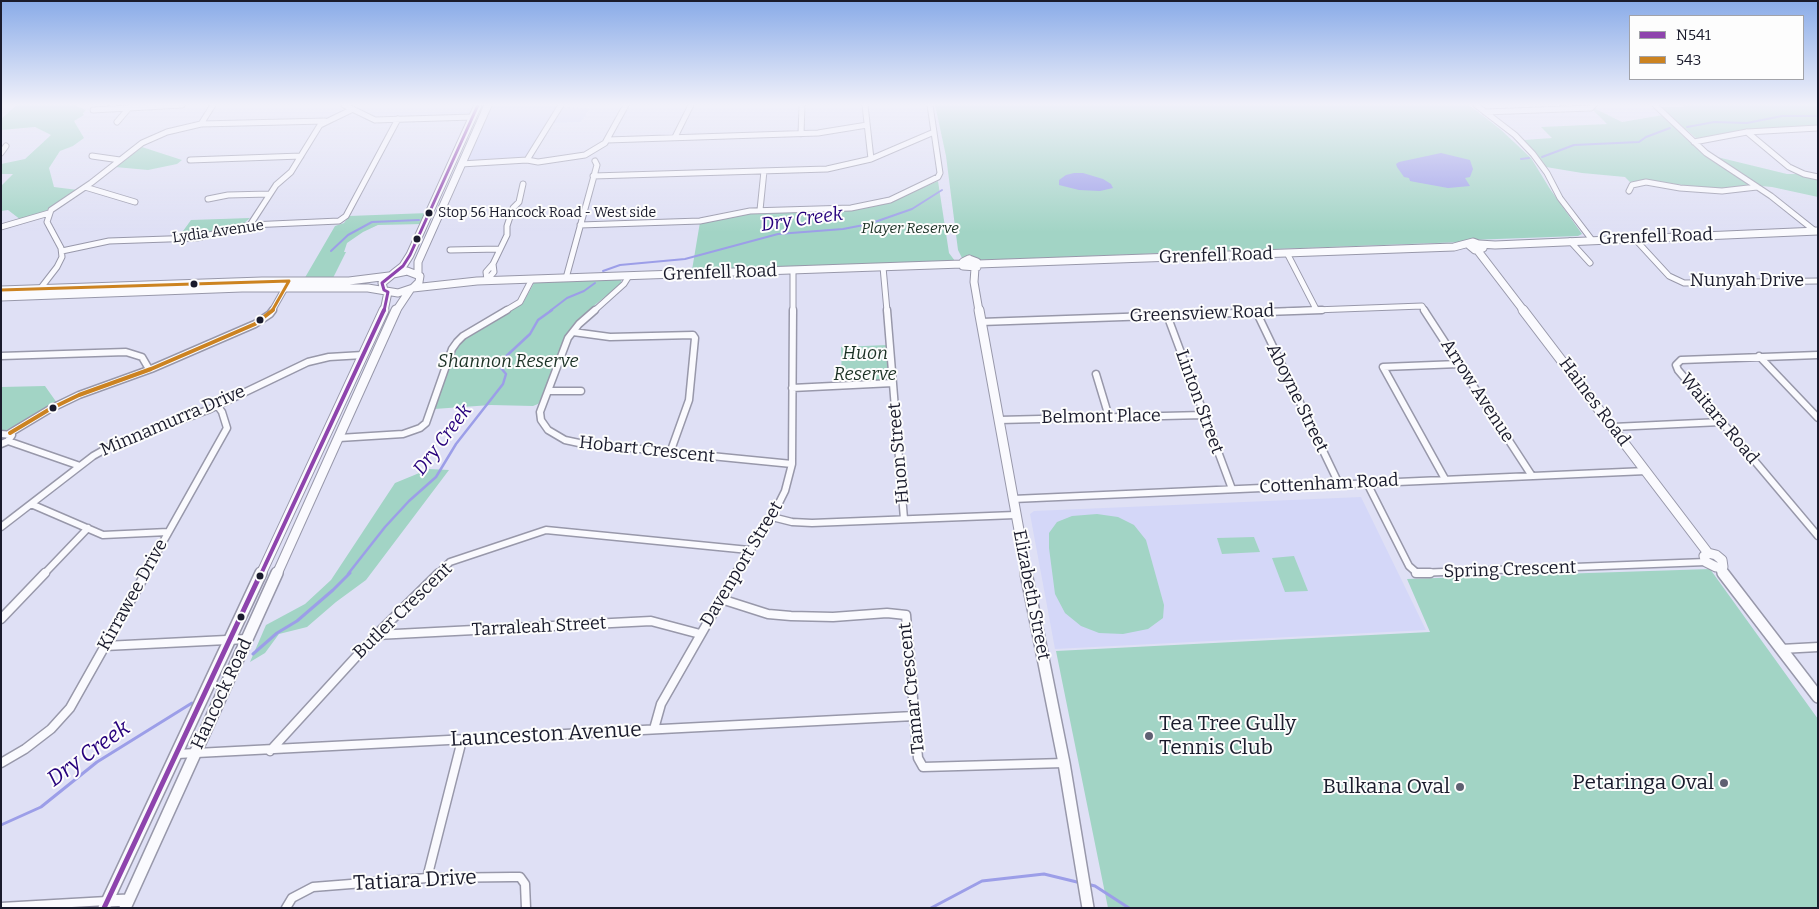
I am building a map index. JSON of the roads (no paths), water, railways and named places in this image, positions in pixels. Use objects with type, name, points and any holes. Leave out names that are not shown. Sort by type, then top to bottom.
[{"type":"main road","points":[[1,297],[287,285],[349,281],[391,275],[403,266],[410,255],[459,147]]},
{"type":"main road","points":[[419,275],[418,262],[469,147]]},
{"type":"main road","points":[[455,156],[461,164]]},
{"type":"main road","points":[[446,176],[461,164]]},
{"type":"main road","name":"Grenfell Road","points":[[386,291],[398,293],[436,284],[487,280],[884,267],[971,266],[1454,246],[1476,247],[1495,244]]},
{"type":"main road","name":"Haines Road","points":[[1476,247],[1646,470],[1707,558],[1716,555],[1722,560],[1724,565],[1720,568],[1782,649]]},
{"type":"main road","name":"Elizabeth Street","points":[[971,266],[1012,498],[1064,763],[1088,908]]},
{"type":"main road","name":"Hancock Road","points":[[126,904],[398,306],[419,282],[419,275]]},
{"type":"main road","points":[[1,290],[287,285]]},
{"type":"main road","points":[[34,295],[40,289]]},
{"type":"main road","name":"Hancock Road","points":[[106,904],[386,306],[386,291]]},
{"type":"main road","points":[[1782,649],[1818,697]]},
{"type":"street","points":[[1,227],[49,213],[139,147]]},
{"type":"street","points":[[250,225],[269,194],[291,172],[306,147]]},
{"type":"street","name":"Lydia Avenue","points":[[62,251],[109,241],[197,238],[250,225],[339,221],[344,218],[383,147]]},
{"type":"street","points":[[527,160],[535,147]]},
{"type":"street","points":[[461,164],[527,160],[538,162],[579,156],[599,147]]},
{"type":"street","points":[[870,147],[871,159]]},
{"type":"street","points":[[593,176],[827,168],[871,159],[898,147]]},
{"type":"street","points":[[580,225],[700,221],[760,210],[863,206],[890,200],[938,177],[940,173],[936,147]]},
{"type":"street","points":[[1526,147],[1536,158],[1560,198],[1592,240]]},
{"type":"street","points":[[1701,147],[1781,203],[1816,231]]},
{"type":"street","points":[[1766,147],[1797,172],[1818,177]]},
{"type":"street","points":[[92,156],[120,160]]},
{"type":"street","points":[[190,160],[301,156]]},
{"type":"street","points":[[566,278],[597,165],[595,161]]},
{"type":"street","points":[[760,210],[764,171]]},
{"type":"street","points":[[1629,191],[1632,185],[1646,182],[1680,188],[1722,191],[1757,187]]},
{"type":"street","points":[[487,280],[494,272],[493,264],[507,235],[507,226],[513,208],[519,202],[524,184]]},
{"type":"street","points":[[85,187],[135,202]]},
{"type":"street","points":[[208,199],[228,195],[269,194]]},
{"type":"street","points":[[40,289],[60,262],[62,251],[46,222],[49,213]]},
{"type":"street","name":"Grenfell Road","points":[[1495,244],[1816,231]]},
{"type":"street","name":"Nunyah Drive","points":[[1634,238],[1669,276],[1684,283],[1818,281]]},
{"type":"street","points":[[1570,241],[1590,263]]},
{"type":"street","points":[[450,250],[499,249]]},
{"type":"street","points":[[1287,253],[1316,309]]},
{"type":"street","name":"Huon Street","points":[[884,267],[904,520]]},
{"type":"street","name":"Davenport Street","points":[[654,729],[661,704],[749,550],[772,517],[785,491],[792,464],[793,270]]},
{"type":"street","name":"Grenfell Road","points":[[391,275],[407,271],[419,275],[477,281]]},
{"type":"street","points":[[386,291],[382,283],[391,275]]},
{"type":"street","name":"Hobart Crescent","points":[[629,276],[624,284],[598,305],[568,338],[540,412],[541,420],[548,430],[565,440],[579,443],[792,464]]},
{"type":"street","points":[[339,438],[403,434],[420,428],[426,423],[452,349],[457,342],[463,336],[520,302],[532,279]]},
{"type":"street","points":[[1,434],[10,433],[64,402],[149,369],[264,319],[274,309],[287,285],[386,291]]},
{"type":"street","name":"Greensview Road","points":[[981,322],[1422,306]]},
{"type":"street","name":"Arrow Avenue","points":[[1422,306],[1532,476]]},
{"type":"street","name":"Aboyne Street","points":[[1256,311],[1338,484]]},
{"type":"street","name":"Linton Street","points":[[1167,315],[1232,489]]},
{"type":"street","points":[[573,332],[610,337],[693,334],[695,338],[689,400],[670,453]]},
{"type":"street","points":[[1,356],[126,352],[142,357],[149,369]]},
{"type":"street","name":"Minnamurra Drive","points":[[1,527],[80,466],[101,451],[117,443],[217,405],[308,362],[328,357],[363,354]]},
{"type":"street","name":"Waitara Road","points":[[1818,356],[1806,354],[1681,360],[1676,365],[1678,370],[1721,422],[1818,536]]},
{"type":"street","points":[[1759,356],[1818,418]]},
{"type":"street","points":[[1445,479],[1383,366],[1459,364]]},
{"type":"street","points":[[1096,374],[1109,417]]},
{"type":"street","points":[[792,388],[893,384]]},
{"type":"street","points":[[548,391],[581,391]]},
{"type":"street","name":"Kirrawee Drive","points":[[1,763],[25,750],[51,728],[70,708],[227,428],[222,412],[217,405]]},
{"type":"street","name":"Belmont Place","points":[[999,420],[1204,415]]},
{"type":"street","points":[[1612,427],[1721,422]]},
{"type":"street","points":[[1,444],[8,441],[12,435],[10,433]]},
{"type":"street","points":[[8,441],[80,466]]},
{"type":"street","name":"Cottenham Road","points":[[1012,498],[1646,470]]},
{"type":"street","name":"Spring Crescent","points":[[1367,483],[1409,566],[1417,572],[1707,558]]},
{"type":"street","points":[[31,504],[103,535],[168,532]]},
{"type":"street","points":[[772,517],[792,522],[812,523],[1016,515]]},
{"type":"street","points":[[1,619],[88,528]]},
{"type":"street","name":"Butler Crescent","points":[[270,751],[376,635],[450,562],[546,530],[749,550]]},
{"type":"street","name":"Tamar Crescent","points":[[721,599],[768,614],[791,616],[833,617],[887,612],[906,615],[918,758],[924,766],[1064,763]]},
{"type":"street","name":"Tarraleah Street","points":[[376,635],[651,621],[700,634]]},
{"type":"street","points":[[105,646],[247,639]]},
{"type":"street","points":[[1782,649],[1818,647]]},
{"type":"street","name":"Launceston Avenue","points":[[177,754],[270,751],[914,716]]},
{"type":"street","points":[[427,878],[462,740]]},
{"type":"street","name":"Tatiara Drive","points":[[286,908],[292,898],[313,887],[427,878],[520,877],[525,884],[526,908]]},
{"type":"street","points":[[1,907],[126,904]]},
{"type":"water","points":[[1441,153],[1470,160],[1473,169],[1470,177],[1465,178],[1470,186],[1448,188],[1410,181],[1409,178],[1404,177],[1396,164],[1399,162]]},
{"type":"water","points":[[1083,173],[1103,179],[1111,184],[1113,188],[1100,191],[1079,190],[1059,185],[1059,180],[1066,175]]},
{"type":"waterway","points":[[1542,157],[1568,147]]},
{"type":"waterway","points":[[1521,159],[1529,158]]},
{"type":"waterway","name":"Dry Creek","points":[[603,271],[620,265],[685,259],[778,234],[843,229],[869,224],[912,209],[942,190]]},
{"type":"waterway","points":[[331,251],[348,235],[372,222],[419,220]]},
{"type":"waterway","name":"Dry Creek","points":[[550,311],[567,298],[584,291],[595,283]]},
{"type":"waterway","name":"Dry Creek","points":[[348,574],[385,527],[409,501],[436,477],[456,444],[503,384],[506,374],[501,368],[501,361],[530,334],[538,320],[552,310]]},
{"type":"waterway","name":"Dry Creek","points":[[253,654],[277,633],[297,621],[350,573]]},
{"type":"waterway","name":"Dry Creek","points":[[1,825],[41,807],[97,762],[192,703]]},
{"type":"waterway","points":[[931,908],[982,881],[1044,874],[1081,883]]},
{"type":"waterway","points":[[1087,884],[1095,886],[1129,908]]},
{"type":"place","name":"Stop 56 Hancock Road - West side","points":[[429,213]]},
{"type":"place","name":"Tea Tree Gully Tennis Club","points":[[1149,736]]},
{"type":"place","name":"Petaringa Oval","points":[[1724,783]]},
{"type":"place","name":"Bulkana Oval","points":[[1460,787]]},
{"type":"park label","name":"Player Reserve","points":[[910,229]]},
{"type":"park label","name":"Shannon Reserve","points":[[508,362]]},
{"type":"park label","name":"Huon Reserve","points":[[865,364]]}]
